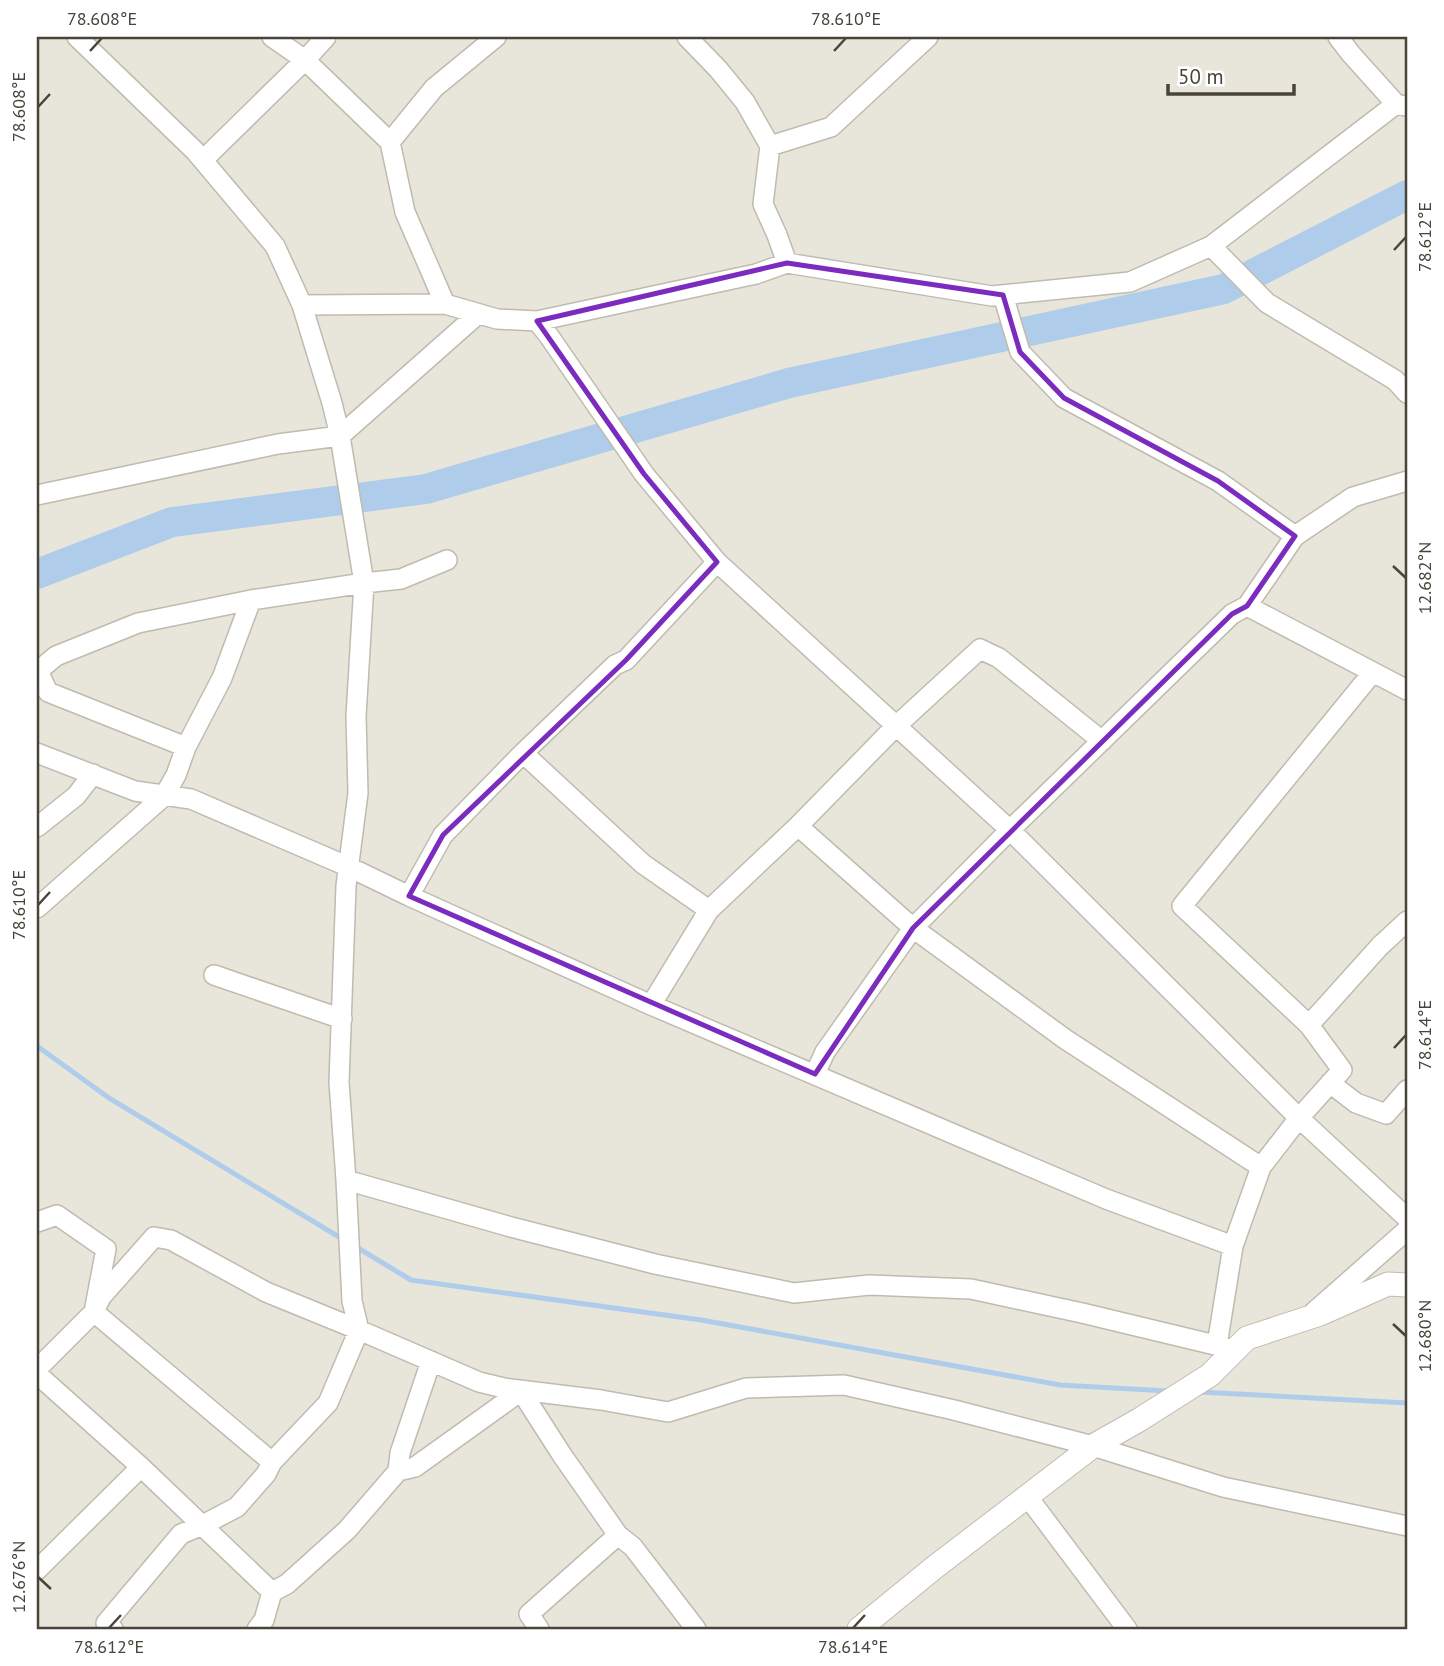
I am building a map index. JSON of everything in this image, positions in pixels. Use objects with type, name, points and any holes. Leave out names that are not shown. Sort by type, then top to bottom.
[{"type":"street","points":[[77,37],[195,150],[275,246],[302,305],[332,403],[340,436],[364,583],[356,716],[358,793],[346,886],[340,1082],[352,1301],[359,1330],[328,1403],[272,1462],[266,1474],[237,1507],[181,1534],[105,1627]]},
{"type":"street","points":[[272,37],[304,60],[390,142],[405,212],[444,304]]},
{"type":"street","points":[[203,160],[326,37]]},
{"type":"street","points":[[390,142],[435,88],[496,37]]},
{"type":"street","points":[[687,37],[745,102],[770,146],[763,204],[787,263]]},
{"type":"street","points":[[770,146],[831,127],[928,37]]},
{"type":"street","points":[[302,305],[444,304],[497,319],[537,321],[756,274],[787,263],[992,296],[1130,282],[1211,246],[1401,105],[1350,54],[1338,37]]},
{"type":"street","points":[[1211,246],[1267,303],[1395,380],[1407,393]]},
{"type":"street","points":[[1003,295],[1020,352],[1064,398],[1218,481],[1295,536]]},
{"type":"street","points":[[37,495],[278,444],[340,436],[478,314]]},
{"type":"street","points":[[537,321],[643,474],[717,562],[1010,830],[1298,1118],[1407,1218]]},
{"type":"street","points":[[815,1074],[825,1052],[913,928],[1232,614],[1247,606],[1295,536],[1353,497],[1407,481]]},
{"type":"street","points":[[186,747],[48,692],[38,671],[56,656],[138,623],[251,600],[401,579],[447,561]]},
{"type":"street","points":[[410,897],[443,835],[615,665],[626,660],[717,562]]},
{"type":"street","points":[[37,908],[164,796],[222,678],[251,600]]},
{"type":"street","points":[[1247,606],[1407,690]]},
{"type":"street","points":[[651,1005],[709,909],[798,826],[896,726],[980,649],[999,658],[1102,741]]},
{"type":"street","points":[[859,1629],[1093,1446],[1210,1375],[1227,1347],[1233,1246],[1261,1167],[1298,1118],[1342,1070],[1308,1025],[1182,906],[1373,672]]},
{"type":"street","points":[[37,753],[135,791],[191,799],[349,867],[651,1005],[1106,1199],[1233,1246]]},
{"type":"street","points":[[523,753],[643,864],[709,909]]},
{"type":"street","points":[[37,827],[76,796],[93,774]]},
{"type":"street","points":[[798,826],[913,928],[1065,1039],[1261,1167]]},
{"type":"street","points":[[1308,1025],[1380,946],[1407,921]]},
{"type":"street","points":[[214,975],[342,1019]]},
{"type":"street","points":[[1331,1083],[1356,1103],[1386,1114],[1407,1090]]},
{"type":"street","points":[[346,1180],[655,1264],[794,1293],[869,1285],[971,1289],[1227,1347],[1308,1318],[1388,1284],[1407,1285]]},
{"type":"street","points":[[37,1222],[57,1215],[106,1250],[94,1312]]},
{"type":"street","points":[[1308,1318],[1407,1230]]},
{"type":"street","points":[[272,1592],[37,1371],[94,1312],[101,1297],[154,1237],[171,1240],[266,1292],[479,1382],[522,1391],[668,1412],[746,1388],[844,1384],[1093,1446],[1223,1487],[1407,1526]]},
{"type":"street","points":[[94,1312],[272,1462]]},
{"type":"street","points":[[257,1629],[264,1620],[272,1592],[287,1584],[347,1530],[398,1471],[400,1453],[431,1361]]},
{"type":"street","points":[[398,1471],[415,1467],[522,1391]]},
{"type":"street","points":[[522,1391],[562,1455],[618,1535],[633,1547],[696,1629]]},
{"type":"street","points":[[37,1570],[141,1467]]},
{"type":"street","points":[[1027,1496],[1128,1629]]},
{"type":"street","points":[[539,1629],[529,1614],[618,1535]]},
{"type":"highlighted area","points":[[787,263],[1003,295],[1020,352],[1064,398],[1218,481],[1295,536],[1247,606],[1232,614],[913,928],[815,1074],[409,896],[443,835],[626,660],[717,562],[644,474],[537,321]]},
{"type":"shaded area","points":[[37,37],[1407,37],[1407,1629],[37,1629]]},
{"type":"waterway","points":[[37,574],[172,522],[426,489],[789,383],[1224,289],[1407,195]]},
{"type":"waterway","points":[[37,1046],[109,1098],[344,1240]]},
{"type":"waterway","points":[[353,1245],[411,1280],[701,1320],[1060,1385],[1168,1391]]},
{"type":"waterway","points":[[1199,1392],[1407,1403]]}]
